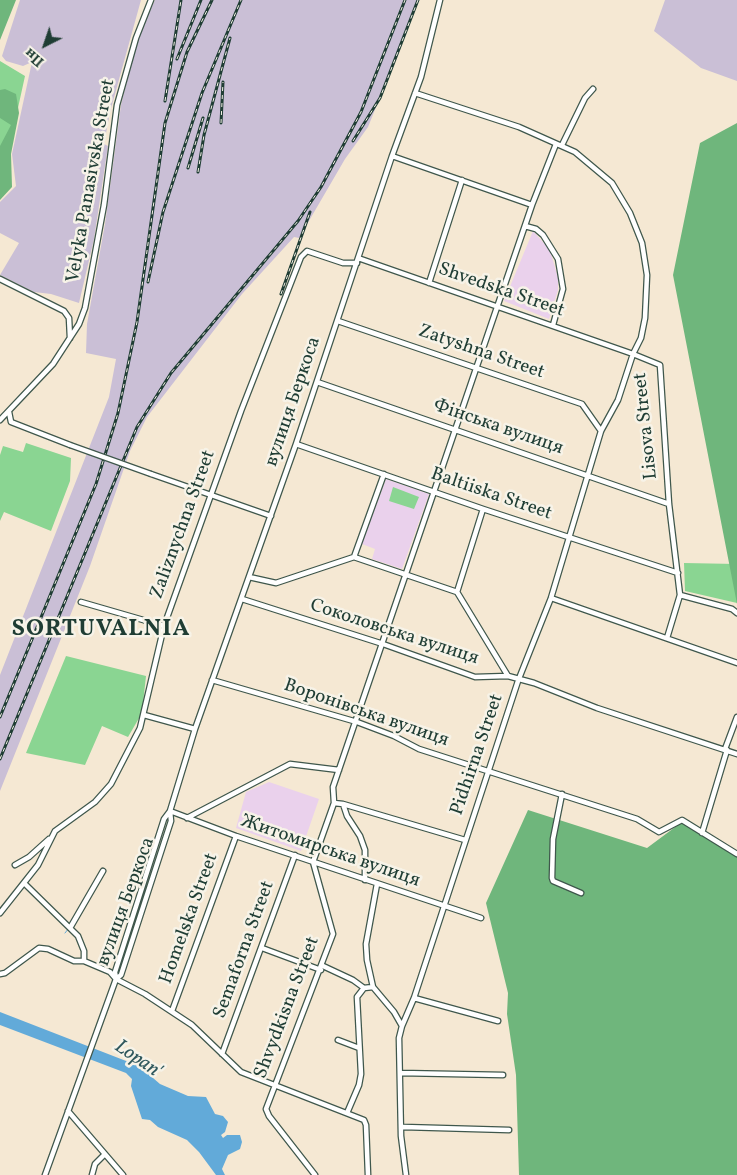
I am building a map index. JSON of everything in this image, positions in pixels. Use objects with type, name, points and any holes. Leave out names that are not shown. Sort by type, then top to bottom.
[{"type":"street","name":"Velyka Panasivska Street","points":[[0,420],[53,364],[79,324],[85,308],[104,205],[117,105],[136,38],[152,0]]},
{"type":"street","name":"вулиця Беркоса","points":[[45,1175],[116,979],[121,975],[171,821],[170,811],[195,729],[250,577],[338,321],[392,156],[416,93],[427,57],[440,0]]},
{"type":"street","points":[[562,145],[585,98],[593,89]]},
{"type":"street","name":"Lisova Street","points":[[416,93],[519,127],[562,145],[595,167],[612,183],[630,213],[642,243],[647,275],[645,318],[641,338],[633,354],[660,365],[670,504],[680,596],[667,638]]},
{"type":"street","points":[[313,862],[334,803],[334,787],[339,770],[357,722],[532,205],[556,144]]},
{"type":"street","points":[[392,156],[532,205]]},
{"type":"street","points":[[429,283],[462,180]]},
{"type":"street","points":[[525,226],[536,229],[558,259],[563,289],[561,304],[553,325]]},
{"type":"street","name":"Shvedska Street","points":[[301,256],[307,251],[343,263],[358,261],[498,305],[633,354]]},
{"type":"street","name":"Zaliznychna Street","points":[[0,913],[25,884],[38,865],[52,836],[61,825],[95,802],[111,784],[134,741],[144,715],[164,626],[241,410],[301,256]]},
{"type":"street","name":"Velyka Panasivska Street","points":[[0,279],[64,311],[68,318],[70,338]]},
{"type":"street","name":"Zatyshna Street","points":[[338,321],[582,404],[601,431]]},
{"type":"street","name":"Pidhirna Street","points":[[406,1175],[401,1136],[403,1127],[399,1038],[402,1026],[414,998],[518,681],[551,598],[601,431],[618,400],[633,354]]},
{"type":"street","name":"Фінська вулиця","points":[[317,382],[588,474],[670,504]]},
{"type":"street","points":[[9,412],[11,422]]},
{"type":"street","points":[[0,420],[11,422],[70,445],[271,516]]},
{"type":"street","name":"Baltiiska Street","points":[[296,444],[678,573]]},
{"type":"street","points":[[354,557],[384,474]]},
{"type":"street","points":[[457,592],[484,509]]},
{"type":"street","points":[[250,577],[276,583],[354,557],[457,592],[508,676]]},
{"type":"street","points":[[680,596],[732,609],[737,613]]},
{"type":"street","points":[[551,598],[737,663]]},
{"type":"street","name":"Соколовська вулиця","points":[[242,599],[383,644],[475,677],[508,676],[518,681],[534,683],[598,708],[737,754]]},
{"type":"street","points":[[81,602],[164,626]]},
{"type":"street","name":"Воронівська вулиця","points":[[212,680],[357,722],[394,736],[420,749],[637,818],[658,832],[682,820],[702,833]]},
{"type":"street","points":[[144,715],[195,729]]},
{"type":"street","points":[[737,716],[702,833],[737,854]]},
{"type":"street","points":[[187,818],[290,764],[339,770]]},
{"type":"street","points":[[562,794],[554,839],[552,878],[553,881],[581,893]]},
{"type":"street","points":[[334,803],[465,840]]},
{"type":"street","points":[[343,804],[347,816],[360,836],[365,850],[364,880]]},
{"type":"street","name":"Житомирська вулиця","points":[[170,811],[236,836],[481,918]]},
{"type":"street","points":[[15,865],[29,857],[52,836]]},
{"type":"street","name":"Homelska Street","points":[[172,1011],[236,836]]},
{"type":"street","name":"Semaforna Street","points":[[222,1054],[295,856]]},
{"type":"street","name":"Shvydkisna Street","points":[[313,862],[333,934],[322,968],[266,1109],[315,1175]]},
{"type":"street","points":[[69,927],[103,871]]},
{"type":"street","points":[[25,884],[78,936],[84,951],[84,961]]},
{"type":"street","points":[[378,884],[366,944],[373,987],[394,1012],[402,1026]]},
{"type":"street","points":[[0,974],[5,973],[39,948],[48,949],[74,962],[84,961],[110,972],[116,979],[172,1011],[192,1025],[241,1072],[364,1120],[366,1125],[368,1175]]},
{"type":"street","points":[[262,948],[353,980],[364,988],[373,987]]},
{"type":"street","points":[[347,1112],[359,1085],[361,1064],[357,997],[364,988]]},
{"type":"street","points":[[414,998],[498,1021]]},
{"type":"street","points":[[338,1040],[359,1048]]},
{"type":"street","points":[[400,1073],[503,1075]]},
{"type":"street","points":[[68,1111],[123,1175]]},
{"type":"street","points":[[403,1127],[509,1130]]},
{"type":"street","points":[[92,1175],[95,1164],[106,1154]]},
{"type":"shaded area","points":[[20,0],[141,0],[110,112],[104,144],[108,146],[94,239],[79,303],[51,294],[34,292],[0,275],[19,243],[0,233],[0,202],[16,186],[12,154],[32,62],[23,66],[6,61],[2,56]]},
{"type":"shaded area","points":[[155,0],[419,0],[368,127],[345,159],[299,238],[294,237],[242,294],[147,417],[130,451],[90,566],[0,791],[0,675],[109,397],[116,359],[86,353],[87,324],[105,224],[121,105],[138,36]]},
{"type":"shaded area","points":[[665,0],[737,0],[737,81],[701,68],[654,31]]},
{"type":"shaded area","points":[[533,231],[550,250],[558,278],[558,290],[549,319],[504,301]]},
{"type":"shaded area","points":[[386,479],[429,494],[402,569],[372,559],[375,549],[362,544]]},
{"type":"shaded area","points":[[269,782],[319,799],[301,851],[236,828],[246,792]]},
{"type":"green space","points":[[0,0],[16,0],[0,40]]},
{"type":"green space","points":[[0,61],[25,76],[0,190]]},
{"type":"green space","points":[[5,89],[16,94],[19,113],[11,154],[12,187],[0,200],[0,146],[11,125],[0,118],[0,90]]},
{"type":"green space","points":[[737,123],[737,604],[673,275],[700,143]]},
{"type":"green space","points":[[26,443],[71,458],[70,481],[51,531],[4,512],[0,521],[0,455],[3,446],[23,452]]},
{"type":"green space","points":[[393,487],[419,497],[414,509],[389,501]]},
{"type":"green space","points":[[684,563],[737,564],[737,603],[685,591]]},
{"type":"green space","points":[[66,656],[146,676],[142,713],[128,737],[102,726],[85,765],[26,753]]},
{"type":"green space","points":[[528,810],[647,848],[682,822],[737,855],[737,1175],[519,1175],[516,1075],[507,1014],[508,993],[486,903]]},
{"type":"water","points":[[0,1012],[139,1066],[160,1084],[188,1096],[206,1097],[215,1114],[223,1116],[228,1122],[225,1132],[221,1135],[223,1138],[227,1135],[240,1135],[242,1142],[240,1149],[228,1155],[222,1169],[225,1175],[216,1175],[199,1152],[187,1140],[158,1127],[150,1120],[142,1119],[131,1086],[132,1079],[126,1073],[0,1025]]},
{"type":"waterway","points":[[65,933],[69,928]]},
{"type":"railway","points":[[165,101],[181,0]]},
{"type":"railway","points":[[177,59],[201,0]]},
{"type":"railway","points":[[0,717],[96,484],[118,413],[137,322],[165,123],[187,52],[212,0]]},
{"type":"railway","points":[[148,282],[163,212],[202,93],[241,0]]},
{"type":"railway","points":[[0,759],[137,427],[171,373],[298,221],[321,187],[361,112],[405,0]]},
{"type":"railway","points":[[353,141],[380,98],[418,0]]},
{"type":"railway","points":[[198,172],[204,135],[230,38]]},
{"type":"railway","points":[[221,123],[223,82]]},
{"type":"railway","points":[[188,168],[203,118]]},
{"type":"railway","points":[[281,294],[310,212]]},
{"type":"district","name":"SORTUVALNIA","points":[[101,631]]},
{"type":"water label","name":"Lopan'","points":[[137,1060]]}]
